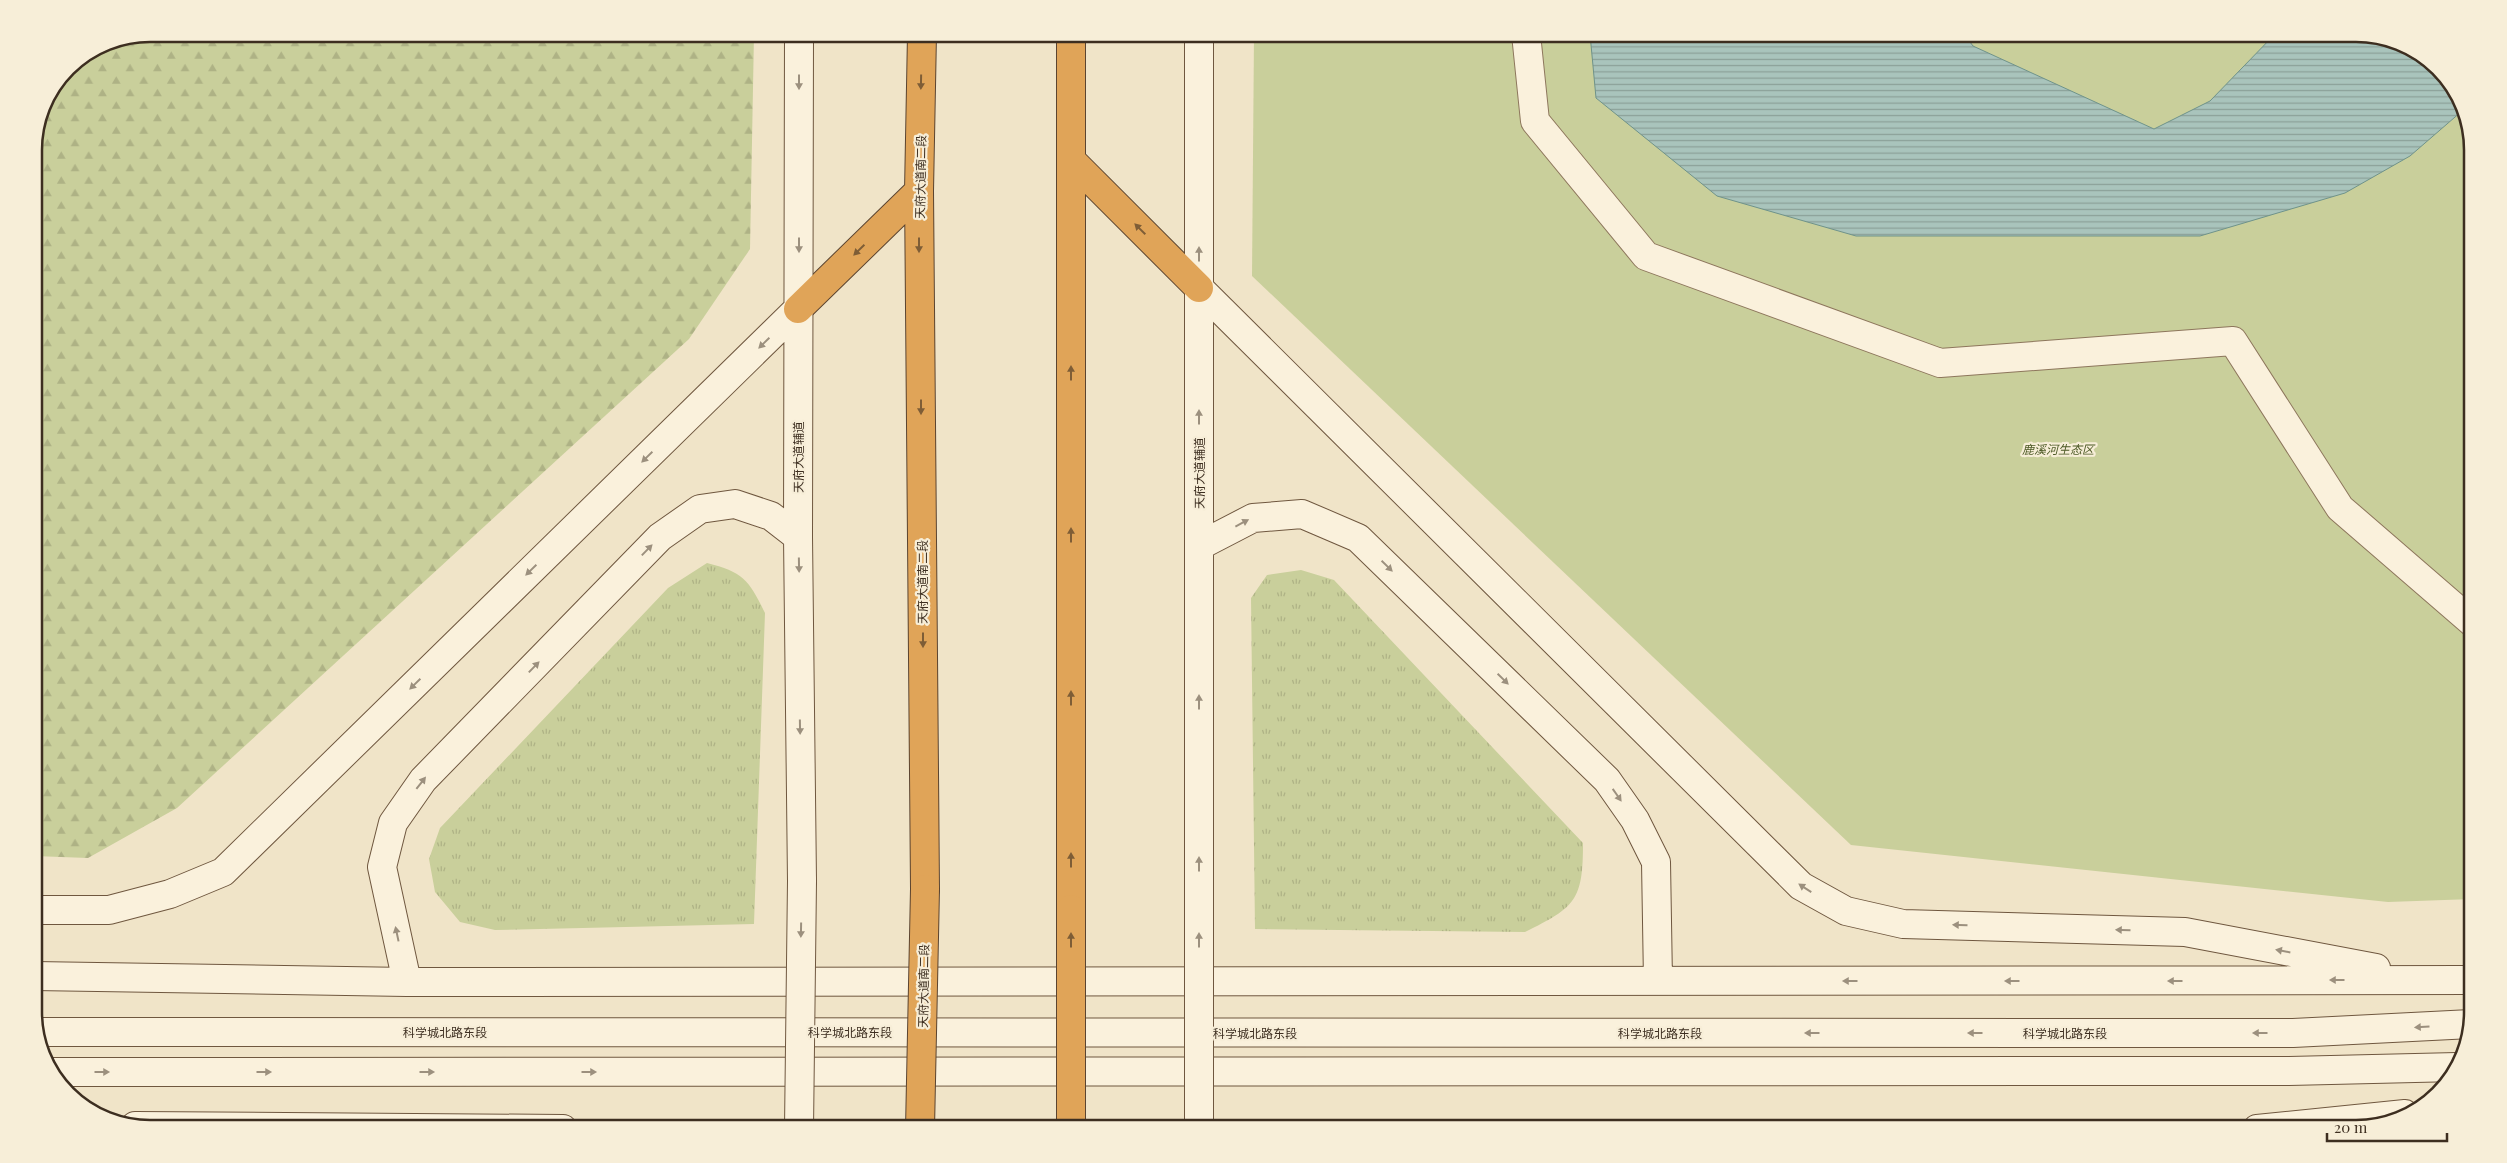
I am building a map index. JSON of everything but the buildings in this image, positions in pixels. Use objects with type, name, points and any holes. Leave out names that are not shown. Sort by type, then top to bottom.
[{"type":"highway","name":"天府大道南二段","points":[[920,1120],[925,889],[919,191],[922,42]]},
{"type":"highway","points":[[1071,42],[1071,1120]]},
{"type":"highway","points":[[1071,160],[1199,288]]},
{"type":"highway","points":[[798,309],[919,191]]},
{"type":"main road","name":"天府大道辅道","points":[[799,42],[798,537],[802,881],[799,1120]]},
{"type":"main road","name":"天府大道辅道","points":[[1198,1120],[1199,42]]},
{"type":"main road","points":[[1527,42],[1536,121],[1646,256],[1940,363],[2234,341],[2340,508],[2464,615]]},
{"type":"main road","points":[[1199,288],[1801,886],[1846,911],[1903,924],[2185,932],[2434,979]]},
{"type":"main road","points":[[43,910],[109,910],[170,894],[223,872],[798,309]]},
{"type":"main road","points":[[407,982],[382,866],[393,823],[422,780],[660,537],[700,509],[735,504],[771,516],[798,537]]},
{"type":"main road","points":[[1199,546],[1253,518],[1302,514],[1358,538],[1607,780],[1635,820],[1656,862],[1658,981]]},
{"type":"main road","points":[[43,976],[407,982],[2464,980]]},
{"type":"main road","name":"科学城北路东段","points":[[44,1032],[2293,1033],[2464,1024]]},
{"type":"main road","points":[[61,1072],[2249,1071],[2450,1067]]},
{"type":"main road","points":[[2346,1120],[2388,1116]]},
{"type":"green space","points":[[150,42],[754,42],[750,249],[689,339],[177,808],[88,858],[43,856],[43,136],[48,116],[65,85],[79,69],[96,57],[122,46]]},
{"type":"green space","name":"鹿溪河生态区","points":[[1254,42],[2357,42],[2391,48],[2411,57],[2433,74],[2450,96],[2461,122],[2464,143],[2464,899],[2388,902],[1851,845],[1252,276]]},
{"type":"green space","points":[[707,563],[729,570],[744,579],[765,613],[754,924],[495,930],[460,922],[435,892],[429,859],[440,828],[668,588]]},
{"type":"green space","points":[[1301,570],[1334,580],[1583,843],[1583,862],[1578,890],[1573,900],[1556,916],[1525,932],[1255,929],[1251,598],[1267,575]]},
{"type":"water","points":[[1591,42],[1970,42],[1973,46],[2154,129],[2210,101],[2267,42],[2357,42],[2391,48],[2411,57],[2433,74],[2450,96],[2458,114],[2410,156],[2345,193],[2200,236],[1856,236],[1717,196],[1596,98]]}]
